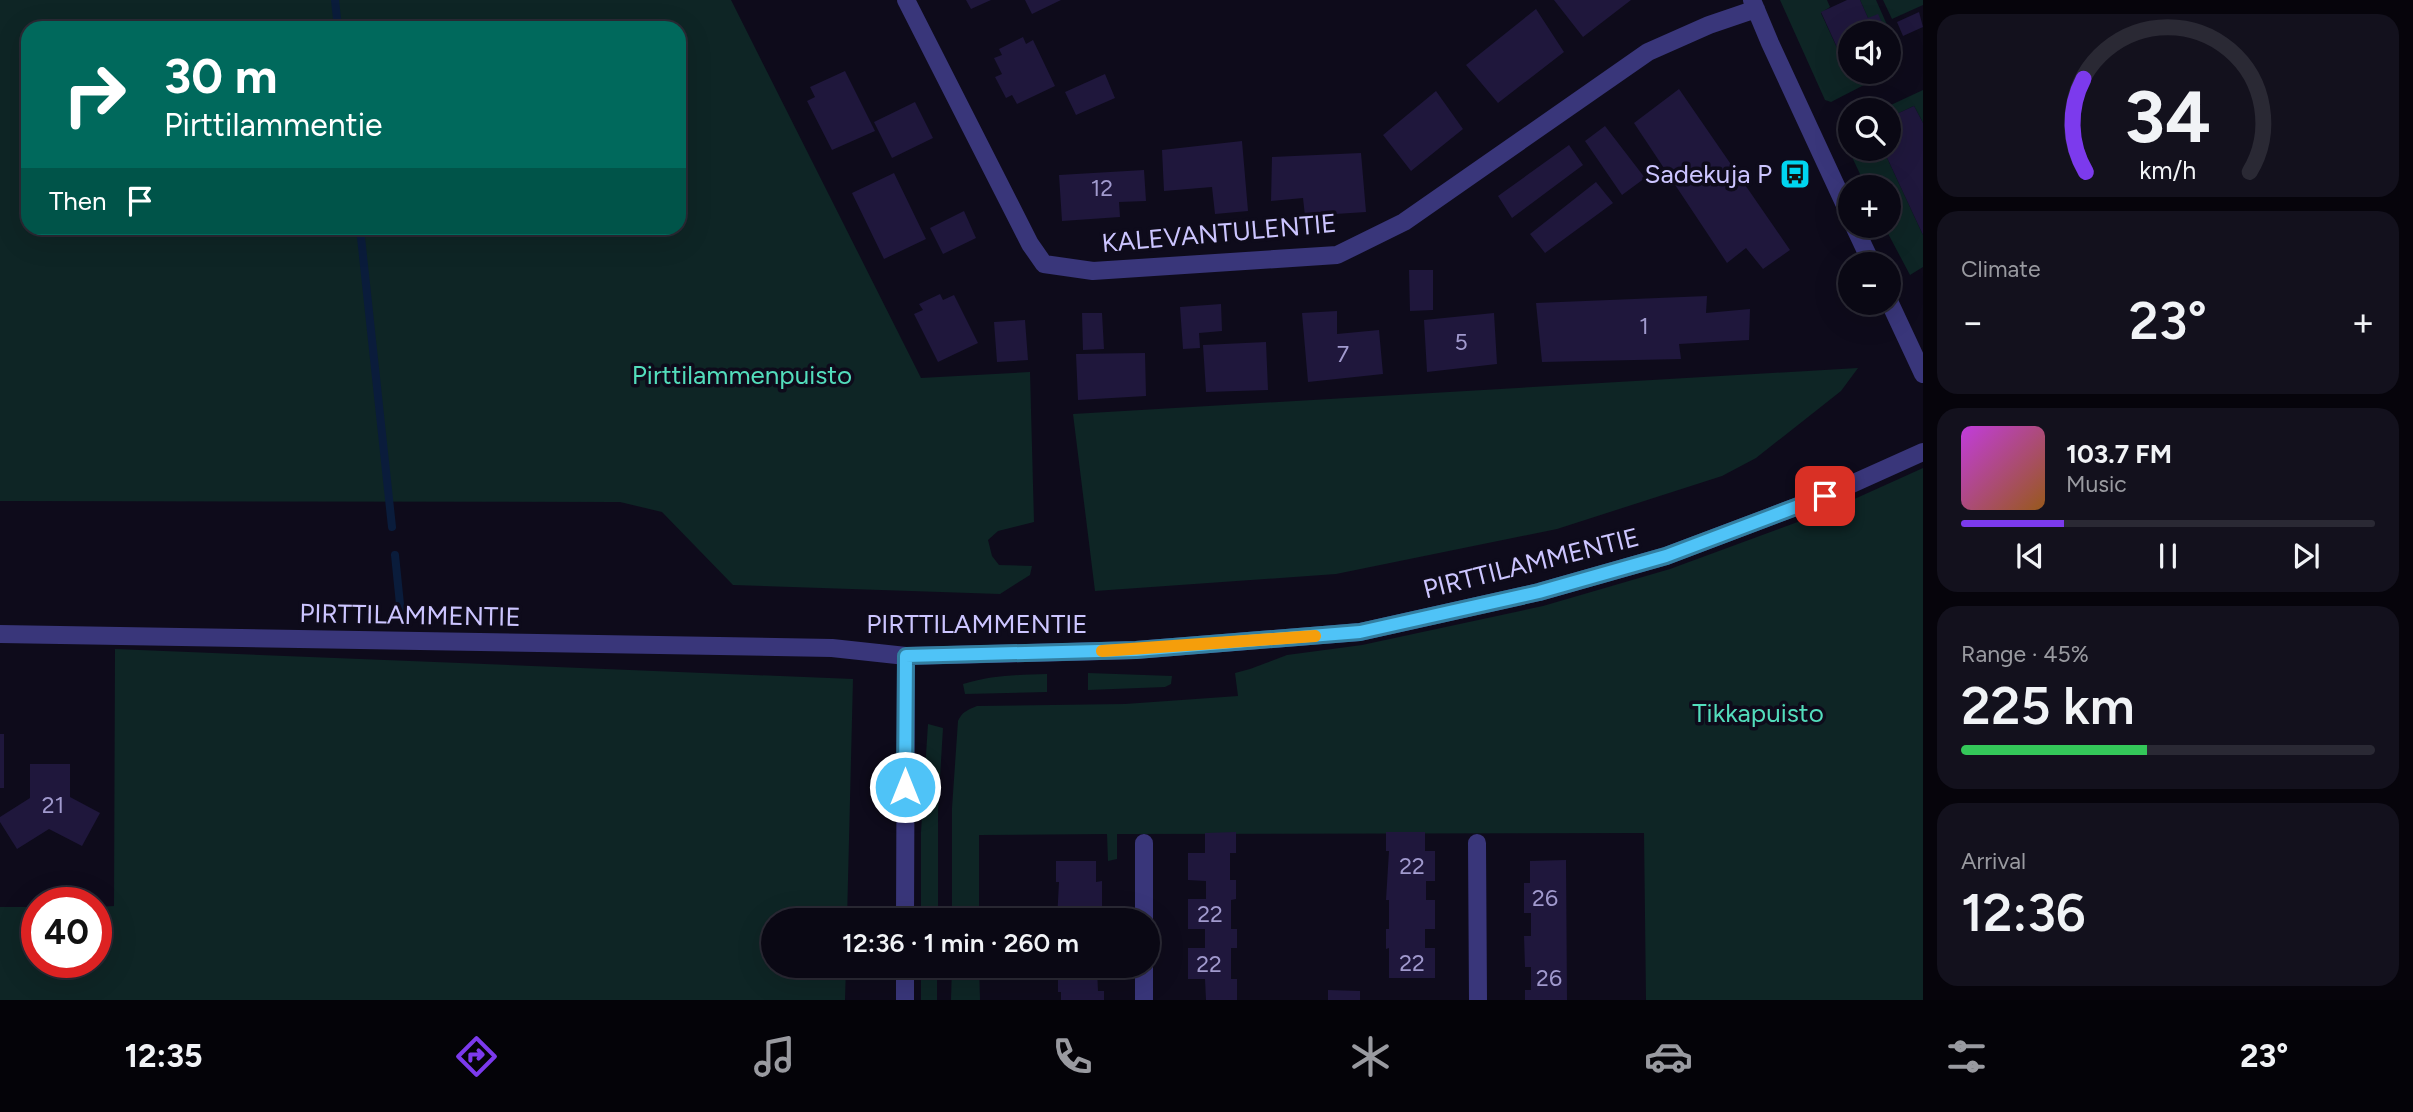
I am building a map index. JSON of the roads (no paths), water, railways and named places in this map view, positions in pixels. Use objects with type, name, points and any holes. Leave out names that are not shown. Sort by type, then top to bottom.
[{"type":"street","name":"KALEVANTULENTIE","points":[[906,0],[1030,244],[1044,264],[1093,271],[1337,254],[1404,222],[1648,52],[1754,5]]},
{"type":"street","points":[[1754,5],[1838,190]]},
{"type":"street","points":[[1895,315],[1923,374]]},
{"type":"street","name":"PIRTTILAMMENTIE","points":[[0,634],[832,648],[906,656],[1136,650],[1360,632],[1539,592],[1666,556],[1825,496],[1923,452]]},
{"type":"street","points":[[905,908],[906,656]]},
{"type":"street","points":[[1144,843],[1144,908]]},
{"type":"street","points":[[1477,843],[1478,1000]]},
{"type":"street","points":[[905,978],[905,1000]]},
{"type":"street","points":[[1144,978],[1144,1000]]},
{"type":"waterway","points":[[335,0],[337,21]]},
{"type":"waterway","points":[[361,235],[392,527]]},
{"type":"waterway","points":[[395,555],[401,614]]},
{"type":"place","name":"Sadekuja P","points":[[1795,174]]},
{"type":"park label","name":"Pirttilammenpuisto","points":[[742,375]]},
{"type":"park label","name":"Tikkapuisto","points":[[1758,713]]}]
